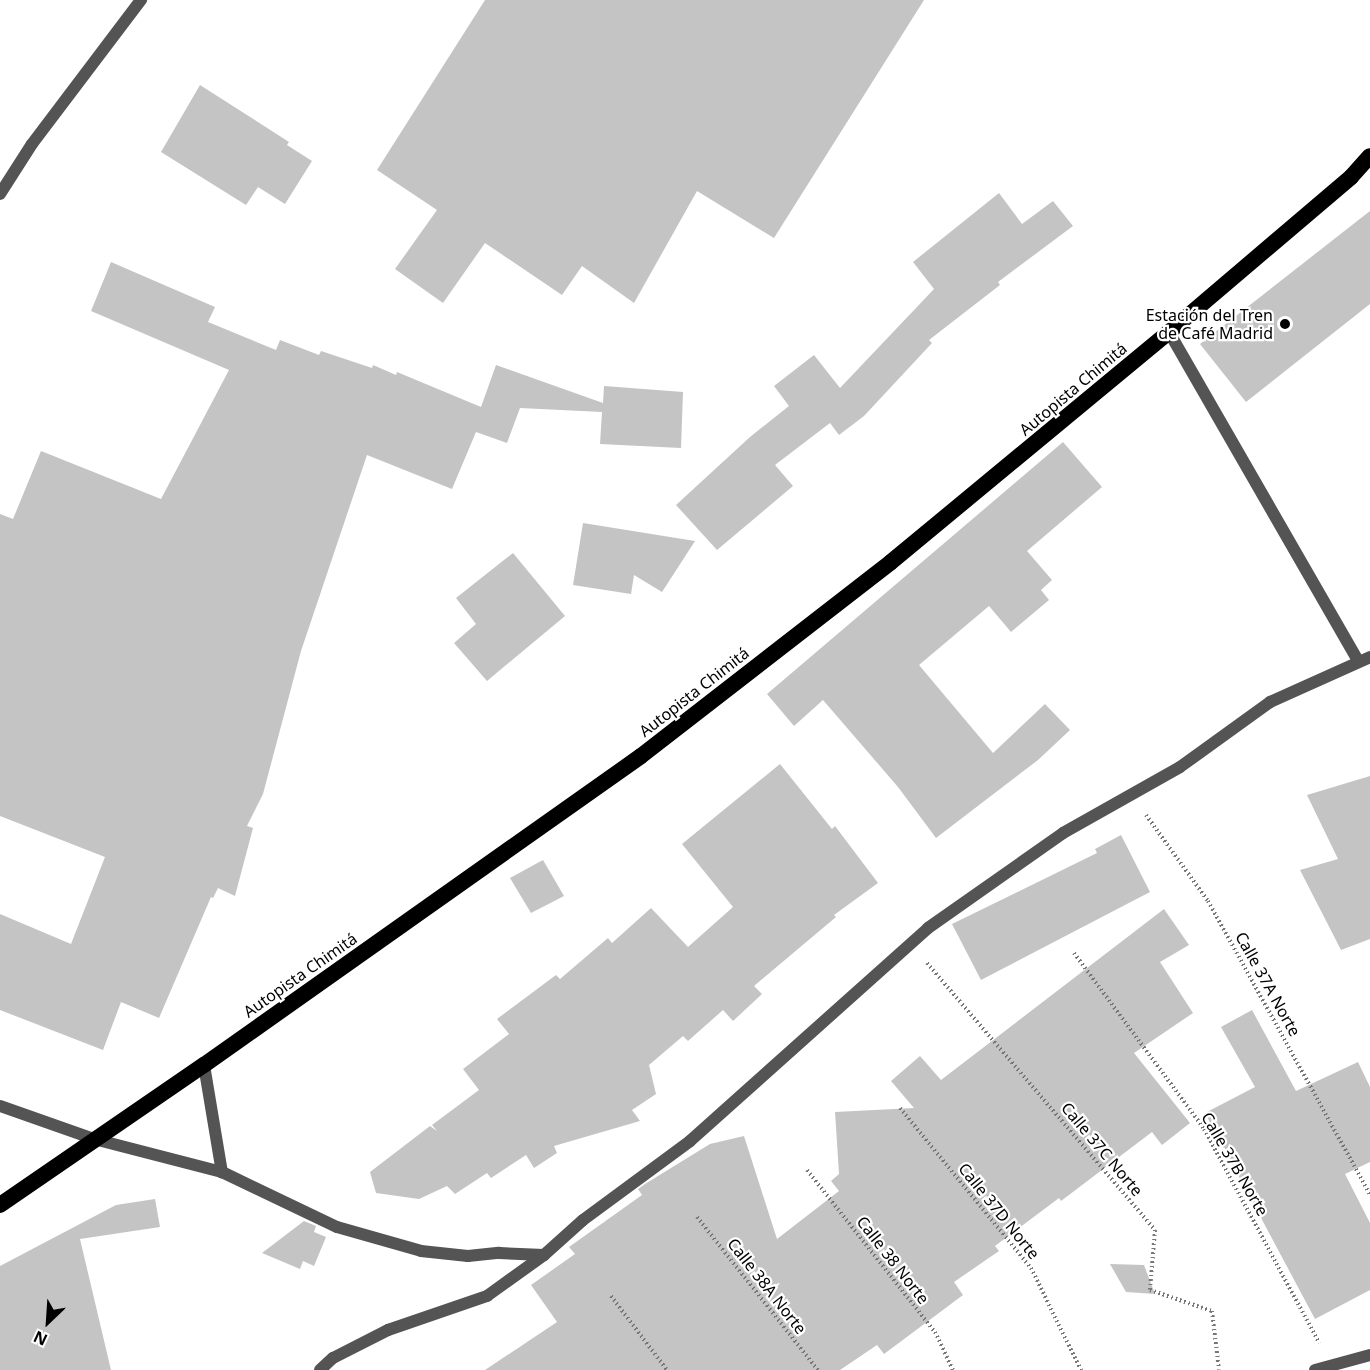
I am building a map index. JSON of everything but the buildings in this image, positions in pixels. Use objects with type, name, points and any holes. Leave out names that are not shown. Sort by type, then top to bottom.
[{"type":"highway","name":"Autopista Chimitá","points":[[0,1205],[94,1138],[204,1065],[641,756],[891,562],[1169,333],[1351,177],[1370,156]]},
{"type":"street","points":[[0,194],[32,144],[141,0]]},
{"type":"street","points":[[320,1370],[333,1358],[388,1330],[487,1296],[544,1255],[583,1220],[690,1141],[928,928],[1063,833],[1180,767],[1270,702],[1364,659],[1169,333]]},
{"type":"street","points":[[204,1065],[222,1172]]},
{"type":"street","points":[[0,1106],[94,1138],[222,1172],[337,1227],[421,1251],[468,1256],[499,1253],[544,1255]]},
{"type":"street","points":[[1315,1370],[1370,1355]]},
{"type":"path","name":"Calle 37A Norte","points":[[1131,795],[1208,901],[1370,1194]]},
{"type":"path","name":"Calle 37C Norte","points":[[911,943],[1155,1230],[1150,1290],[1212,1311],[1219,1370]]},
{"type":"path","name":"Calle 37B Norte","points":[[1074,953],[1204,1129],[1331,1366]]},
{"type":"path","name":"Calle 37D Norte","points":[[900,1108],[1031,1268],[1081,1370]]},
{"type":"path","name":"Calle 38 Norte","points":[[807,1170],[935,1332],[953,1370]]},
{"type":"path","name":"Calle 38A Norte","points":[[697,1217],[818,1370]]},
{"type":"path","points":[[611,1296],[667,1370]]},
{"type":"place","name":"Estación del Tren de Café Madrid","points":[[1285,324]]}]
